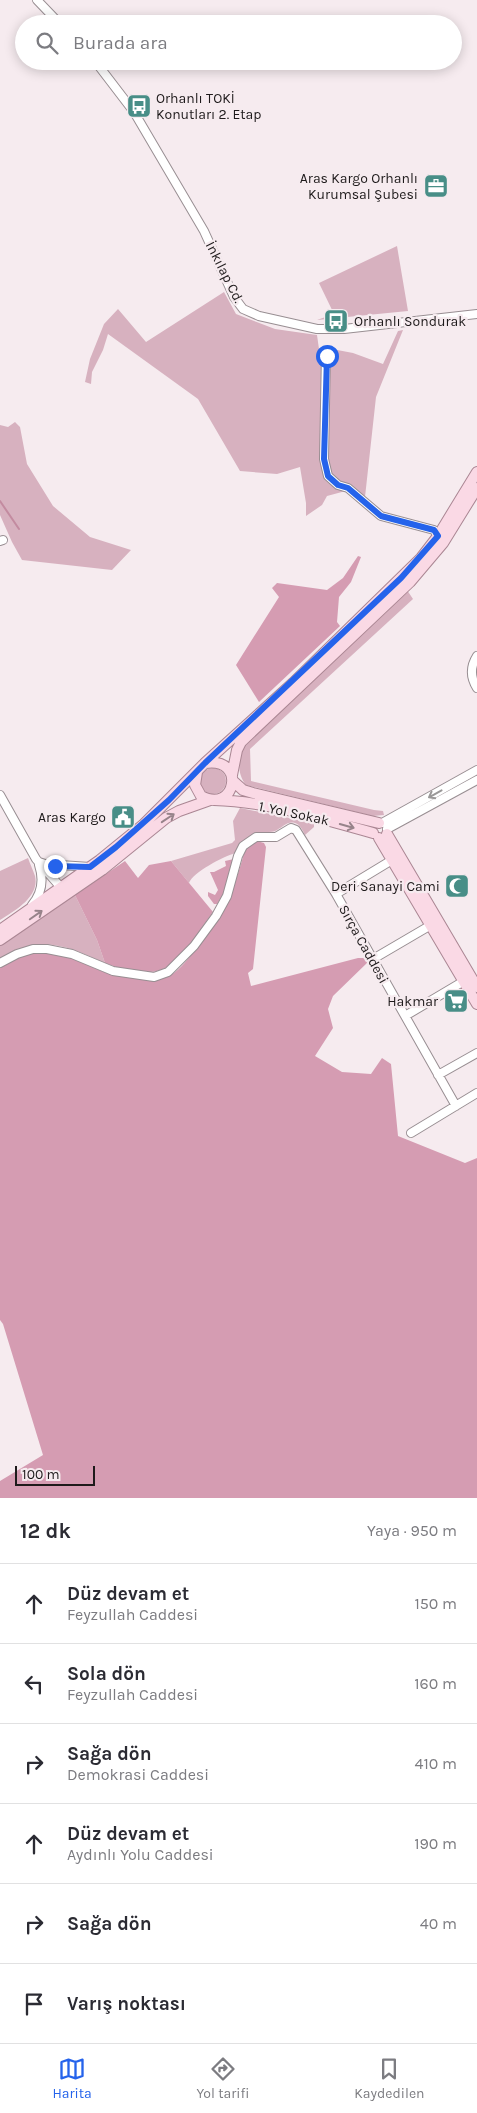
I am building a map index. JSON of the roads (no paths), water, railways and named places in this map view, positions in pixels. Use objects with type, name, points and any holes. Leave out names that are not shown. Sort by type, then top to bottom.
[{"type":"main road","points":[[0,930],[57,885],[90,867],[143,825],[205,763],[401,578],[438,536],[477,472]]},
{"type":"main road","points":[[0,940],[131,848],[166,818],[179,811],[225,796],[229,792],[234,760],[241,742],[410,582],[443,543],[477,488]]},
{"type":"main road","points":[[205,763],[218,762],[224,765],[232,778]]},
{"type":"main road","points":[[196,772],[194,785],[197,791],[201,796],[212,800]]},
{"type":"main road","name":"1. Yol Sokak","points":[[232,778],[243,790],[381,830]]},
{"type":"main road","name":"1. Yol Sokak","points":[[212,800],[236,801],[323,814]]},
{"type":"main road","points":[[381,830],[392,860],[477,1004]]},
{"type":"main road","points":[[381,830],[477,987]]},
{"type":"street","points":[[37,0],[51,15]]},
{"type":"street","name":"İnkılap Cd.","points":[[102,70],[134,112],[204,231],[234,297],[243,309],[259,316],[317,329],[344,329],[477,314]]},
{"type":"street","points":[[326,353],[324,459],[328,476],[338,485],[348,488],[381,516],[434,530],[438,536]]},
{"type":"street","points":[[477,656],[473,661],[474,675],[472,680],[477,688]]},
{"type":"street","points":[[381,830],[477,770]]},
{"type":"street","points":[[381,830],[477,780]]},
{"type":"street","points":[[0,795],[41,870],[42,886],[37,898],[28,909]]},
{"type":"street","name":"Sırça Caddesi","points":[[0,963],[17,954],[33,949],[47,949],[72,954],[121,972],[154,977],[168,972],[194,946],[216,916],[227,896],[238,856],[243,846],[256,838],[276,837],[292,828],[296,830],[336,894],[456,1106]]},
{"type":"street","points":[[36,859],[45,864],[90,867]]},
{"type":"street","points":[[36,859],[57,885],[66,891],[73,890]]},
{"type":"street","points":[[336,894],[392,860]]},
{"type":"street","points":[[57,885],[51,870],[59,865]]},
{"type":"street","points":[[373,959],[431,925]]},
{"type":"street","points":[[405,1016],[464,982]]},
{"type":"street","points":[[438,1076],[477,1053]]},
{"type":"street","points":[[411,1133],[477,1093]]},
{"type":"waterway","points":[[0,501],[19,529]]},
{"type":"place","name":"Orhanlı TOKİ Konutları 2. Etap","points":[[139,106]]},
{"type":"place","name":"Aras Kargo Orhanlı Kurumsal Şubesi","points":[[436,186]]},
{"type":"place","name":"Orhanlı Sondurak","points":[[336,321]]},
{"type":"place","name":"Aras Kargo","points":[[123,817]]},
{"type":"place","name":"Deri Sanayi Cami","points":[[457,886]]},
{"type":"place","name":"Hakmar","points":[[456,1001]]}]
